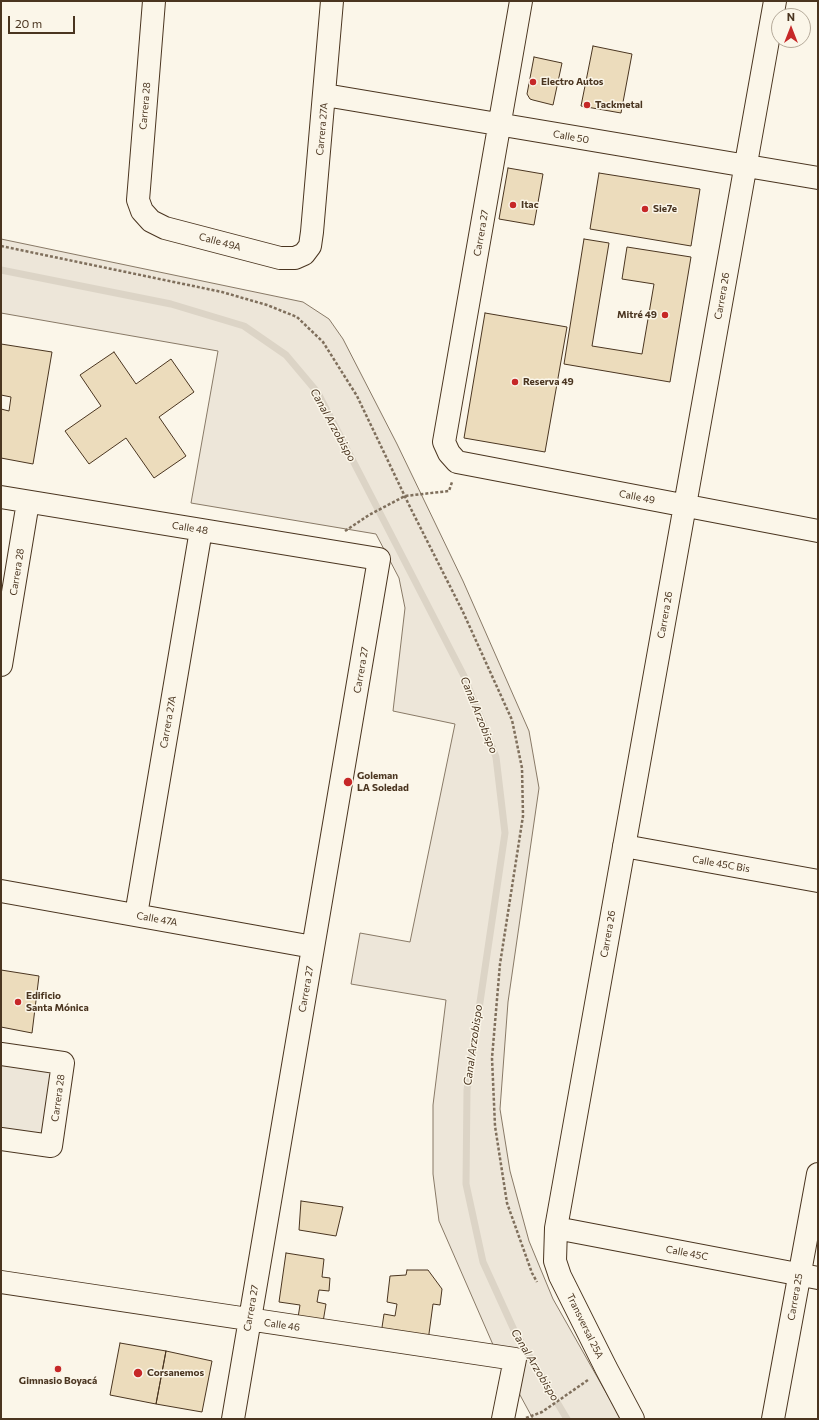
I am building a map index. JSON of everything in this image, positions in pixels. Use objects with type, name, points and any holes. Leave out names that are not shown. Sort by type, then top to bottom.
[{"type":"street","name":"Carrera 28","points":[[142,211],[138,200],[154,1]]},
{"type":"street","name":"Carrera 27A","points":[[304,254],[310,246],[312,232],[332,1]]},
{"type":"street","name":"Carrera 27","points":[[457,462],[449,453],[444,442],[521,1]]},
{"type":"street","name":"Carrera 26","points":[[556,1228],[775,1]]},
{"type":"street","name":"Calle 50","points":[[325,95],[818,178]]},
{"type":"street","name":"Calle 49A","points":[[142,211],[151,222],[164,228],[280,258],[295,258],[304,254]]},
{"type":"street","name":"Calle 49","points":[[457,462],[818,531]]},
{"type":"street","name":"Calle 48","points":[[1,497],[380,559]]},
{"type":"street","name":"Carrera 28","points":[[1,665],[28,502]]},
{"type":"street","name":"Carrera 27A","points":[[136,915],[201,530]]},
{"type":"street","name":"Carrera 27","points":[[233,1419],[380,559]]},
{"type":"street","name":"Calle 45C Bis","points":[[624,846],[818,881]]},
{"type":"street","name":"Calle 47A","points":[[1,891],[313,947]]},
{"type":"street","name":"Carrera 28","points":[[1,1054],[63,1063],[51,1146],[1,1139]]},
{"type":"street","name":"Carrera 25","points":[[772,1419],[809,1276],[818,1174]]},
{"type":"street","name":"Calle 45C","points":[[556,1228],[809,1276]]},
{"type":"street","name":"Transversal 25A","points":[[556,1228],[555,1261],[560,1276],[633,1419]]},
{"type":"street","name":"Calle 46","points":[[1,1282],[515,1359],[503,1419]]},
{"type":"path","points":[[1,246],[222,292],[267,305],[297,317],[323,342],[357,396],[404,497],[463,612],[512,720],[522,768],[523,816],[500,964],[492,1058],[494,1126],[507,1203],[532,1273],[539,1287]]},
{"type":"path","points":[[369,515],[404,497],[449,491]]},
{"type":"path","points":[[523,1419],[542,1412],[581,1385]]},
{"type":"shaded area","points":[[1,239],[303,302],[329,319],[343,339],[397,444],[463,581],[529,731],[539,788],[508,1002],[500,1109],[510,1171],[529,1241],[553,1299],[621,1419],[533,1419],[494,1347],[439,1221],[433,1174],[433,1105],[446,1000],[351,984],[360,933],[410,942],[455,724],[393,711],[405,608],[399,578],[376,534],[191,503],[218,351],[1,313]]},
{"type":"shaded area","points":[[1,1054],[63,1063],[51,1146],[1,1139]]},
{"type":"building","points":[[593,46],[632,54],[621,113],[581,106]]},
{"type":"building","points":[[534,57],[562,63],[553,105],[530,99],[527,94]]},
{"type":"building","points":[[508,168],[543,174],[534,225],[499,219]]},
{"type":"building","name":"Sie7e","points":[[599,173],[700,189],[691,246],[590,229]]},
{"type":"building","name":"Mitré 49","points":[[584,239],[609,243],[592,346],[642,354],[654,284],[622,279],[627,247],[691,257],[670,382],[564,364]]},
{"type":"building","name":"Reserva 49","points":[[485,313],[567,327],[545,452],[464,438]]},
{"type":"building","points":[[1,344],[52,352],[33,464],[1,458],[1,409],[9,411],[11,397],[1,395]]},
{"type":"building","points":[[114,352],[136,384],[171,359],[194,392],[159,417],[186,456],[154,478],[126,438],[89,464],[65,431],[101,406],[80,375]]},
{"type":"building","name":"Edificio Santa Mónica","points":[[1,970],[39,976],[32,1033],[1,1027]]},
{"type":"building","points":[[301,1201],[343,1207],[336,1236],[299,1230]]},
{"type":"building","points":[[286,1253],[324,1259],[322,1277],[330,1278],[329,1291],[319,1290],[317,1302],[326,1304],[322,1328],[297,1324],[300,1305],[279,1302]]},
{"type":"building","points":[[407,1270],[428,1270],[442,1289],[440,1305],[433,1304],[428,1341],[381,1334],[384,1314],[395,1316],[397,1304],[387,1302],[390,1276],[406,1275]]},
{"type":"building","name":"Corsanemos","points":[[120,1343],[166,1351],[156,1404],[110,1395]]},
{"type":"building","points":[[166,1351],[212,1361],[202,1412],[156,1404]]},
{"type":"waterway","name":"Canal Arzobispo","points":[[1,270],[171,304],[244,326],[286,355],[318,393],[464,676],[496,757],[505,833],[467,1090],[466,1184],[483,1262],[514,1330],[567,1419]]},
{"type":"place","name":"Electro Autos","points":[[533,82]]},
{"type":"place","name":"Tackmetal","points":[[587,105]]},
{"type":"place","name":"Itac","points":[[513,205]]},
{"type":"place","name":"Sie7e","points":[[645,209]]},
{"type":"place","name":"Mitré 49","points":[[665,315]]},
{"type":"place","name":"Reserva 49","points":[[515,382]]},
{"type":"place","name":"Goleman LA Soledad","points":[[348,782]]},
{"type":"place","name":"Edificio Santa Mónica","points":[[18,1002]]},
{"type":"place","name":"Gimnasio Boyacá","points":[[58,1369]]},
{"type":"place","name":"Corsanemos","points":[[138,1373]]}]
